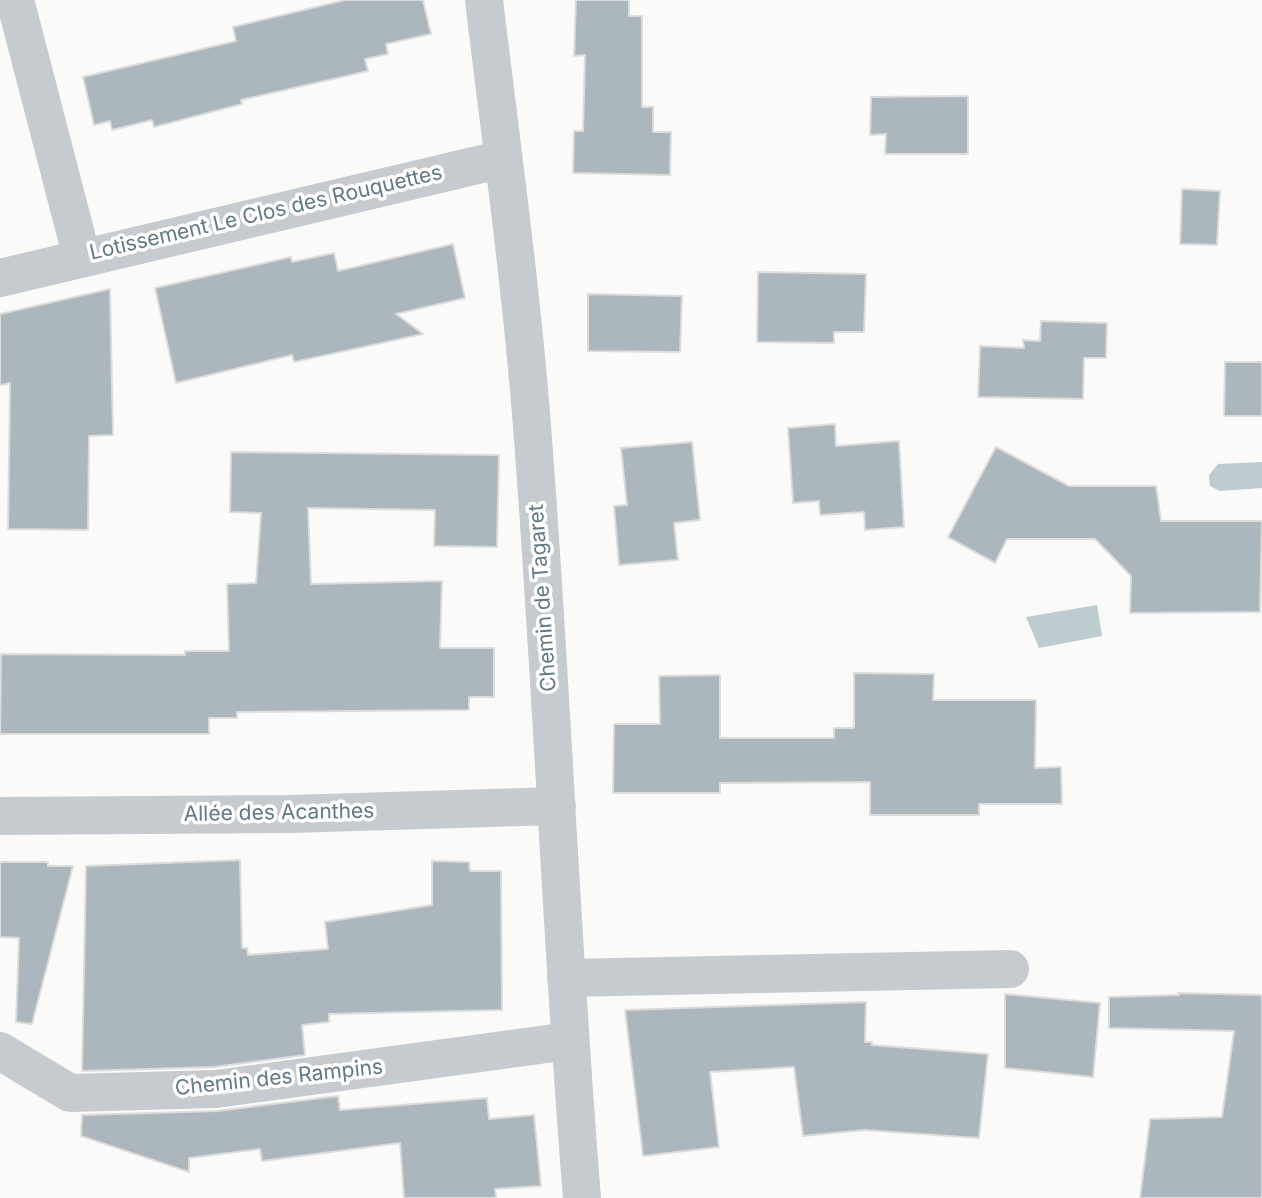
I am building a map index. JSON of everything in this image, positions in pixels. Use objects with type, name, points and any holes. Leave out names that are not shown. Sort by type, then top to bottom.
[{"type":"street","name":"Lotissement Le Clos des Rouquettes","points":[[15,0],[82,258],[503,159]]},
{"type":"street","name":"Chemin de Tagaret","points":[[484,0],[532,424],[569,1041],[582,1198]]},
{"type":"street","points":[[0,278],[82,258]]},
{"type":"street","name":"Allée des Acanthes","points":[[0,816],[290,814],[557,806]]},
{"type":"street","points":[[566,978],[1010,969]]},
{"type":"street","name":"Chemin des Rampins","points":[[0,1051],[70,1093],[216,1089],[569,1041]]},
{"type":"shaded area","points":[[1262,462],[1262,488],[1220,491],[1210,486],[1209,475],[1218,464]]},
{"type":"shaded area","points":[[1097,605],[1102,636],[1039,648],[1026,617]]},
{"type":"building","points":[[345,0],[423,0],[431,34],[386,44],[388,54],[365,59],[368,71],[241,100],[242,104],[154,127],[152,120],[112,130],[110,121],[94,125],[83,77],[236,41],[233,27]]},
{"type":"building","points":[[576,0],[629,0],[629,16],[642,16],[642,107],[653,107],[653,132],[671,132],[670,175],[573,173],[574,131],[583,131],[585,55],[574,56]]},
{"type":"building","points":[[968,96],[968,154],[885,154],[886,134],[870,135],[871,97]]},
{"type":"building","points":[[1182,189],[1220,191],[1217,245],[1180,244]]},
{"type":"building","points":[[453,244],[465,298],[396,314],[423,334],[294,362],[292,355],[176,383],[155,288],[291,257],[292,262],[334,253],[338,271]]},
{"type":"building","points":[[758,272],[866,274],[864,332],[834,332],[834,343],[757,342]]},
{"type":"building","points":[[110,289],[113,435],[89,436],[88,530],[8,529],[10,383],[0,385],[0,314]]},
{"type":"building","points":[[588,294],[682,296],[680,352],[588,351]]},
{"type":"building","points":[[1041,321],[1107,323],[1106,358],[1084,358],[1083,399],[978,397],[980,346],[1024,348],[1023,340],[1040,341]]},
{"type":"building","points":[[1225,362],[1262,362],[1262,416],[1224,416]]},
{"type":"building","points":[[835,424],[836,446],[899,441],[904,527],[865,530],[864,512],[820,515],[819,501],[793,503],[788,428]]},
{"type":"building","points":[[692,442],[700,520],[674,523],[678,560],[619,565],[614,506],[627,505],[621,448]]},
{"type":"building","points":[[996,447],[1069,486],[1156,486],[1161,521],[1262,521],[1260,612],[1130,613],[1131,576],[1095,539],[1007,539],[995,563],[948,537]]},
{"type":"building","points":[[231,452],[499,455],[497,547],[434,546],[435,510],[308,508],[311,584],[442,581],[440,648],[494,648],[494,697],[469,697],[469,710],[237,712],[237,718],[209,718],[209,734],[0,734],[1,654],[185,655],[185,651],[229,651],[227,584],[256,583],[261,513],[230,512]]},
{"type":"building","points":[[854,673],[934,674],[933,700],[1036,700],[1035,768],[1061,767],[1062,804],[979,804],[979,815],[870,815],[870,782],[720,783],[720,793],[613,793],[614,724],[660,724],[659,676],[720,675],[720,738],[834,738],[834,728],[854,728]]},
{"type":"building","points":[[240,860],[242,948],[247,948],[248,955],[328,949],[325,922],[432,905],[432,861],[469,862],[470,871],[501,871],[502,1010],[329,1014],[329,1022],[302,1025],[305,1055],[214,1067],[82,1071],[86,866]]},
{"type":"building","points":[[0,862],[48,862],[48,866],[73,866],[32,1024],[16,1022],[19,938],[0,937]]},
{"type":"building","points":[[1178,993],[1262,995],[1262,1198],[1140,1198],[1150,1119],[1222,1117],[1234,1031],[1109,1028],[1109,997],[1179,995]]},
{"type":"building","points":[[1005,994],[1100,1003],[1093,1077],[1005,1068]]},
{"type":"building","points":[[866,1002],[865,1042],[872,1042],[872,1045],[988,1054],[979,1138],[864,1130],[803,1136],[794,1067],[710,1072],[719,1147],[643,1156],[625,1010]]},
{"type":"building","points":[[338,1096],[340,1110],[487,1098],[489,1119],[534,1115],[541,1186],[495,1189],[496,1198],[404,1198],[400,1143],[262,1161],[260,1149],[189,1158],[189,1172],[81,1136],[82,1115],[217,1111]]}]
